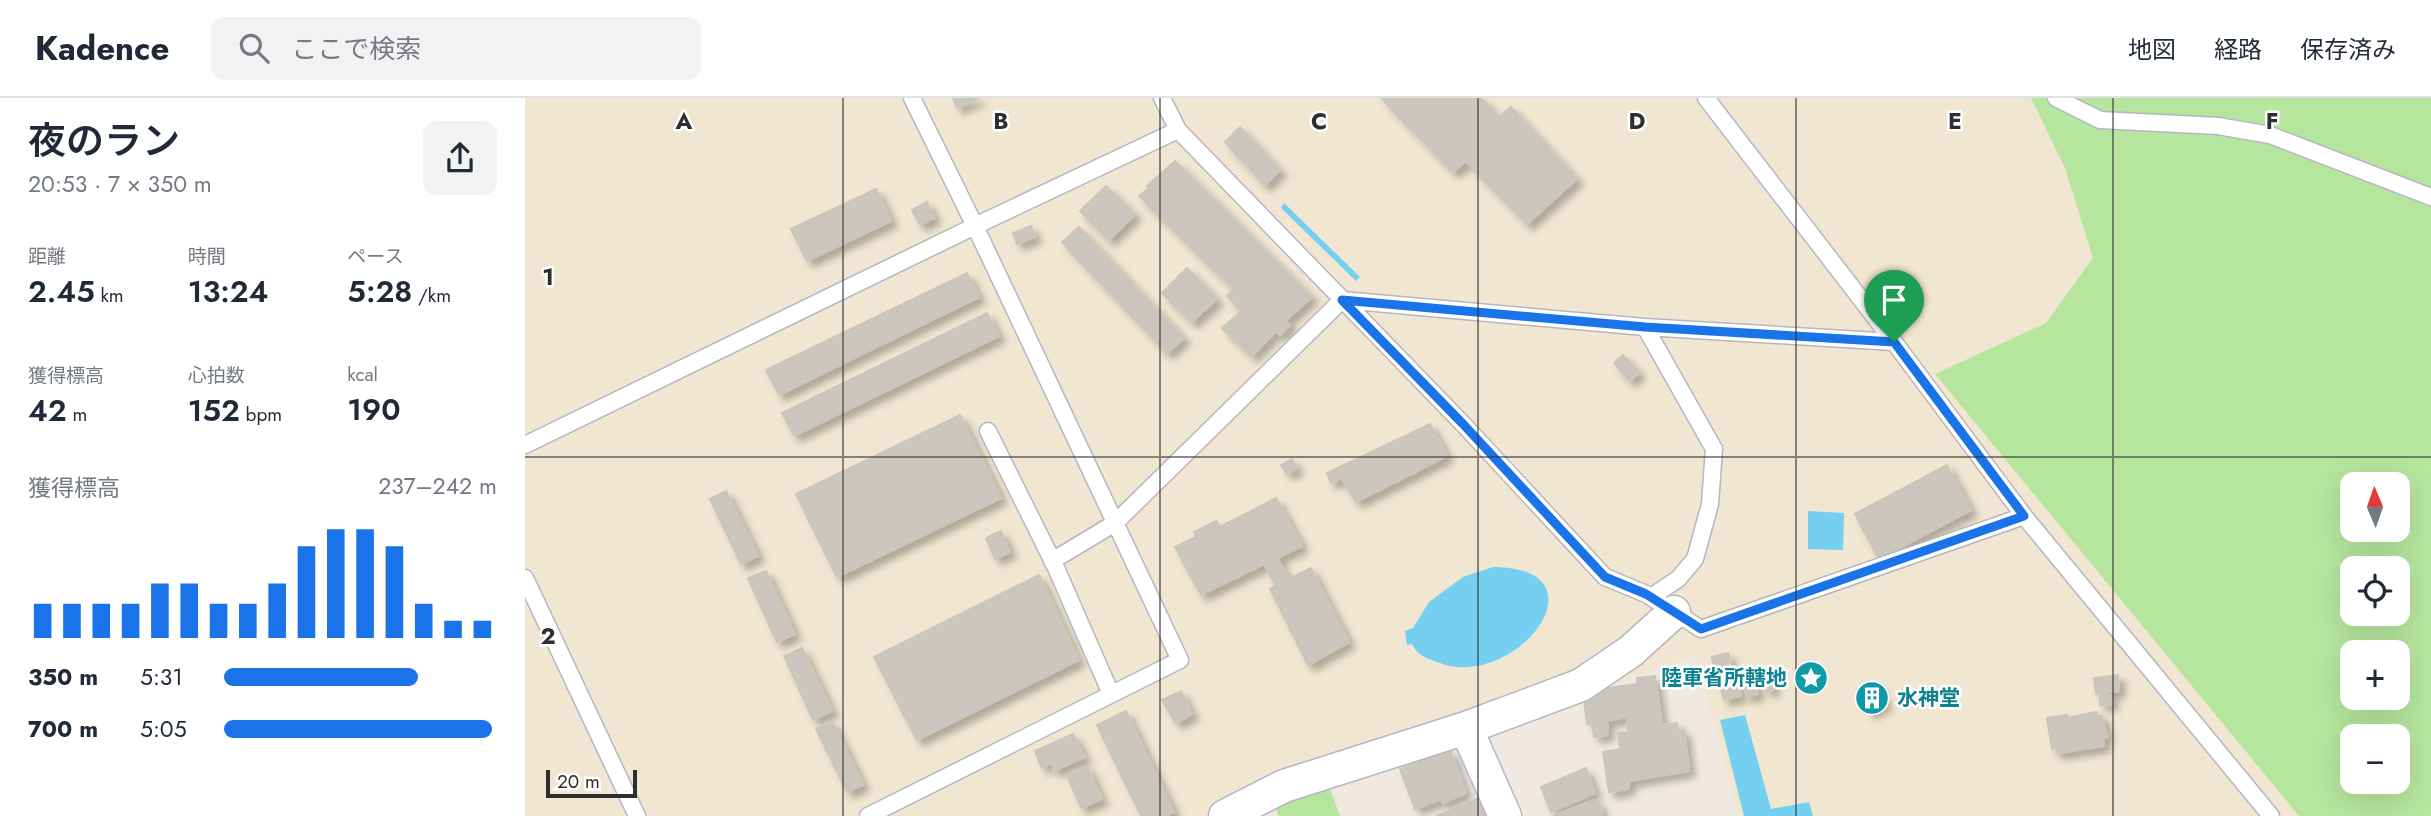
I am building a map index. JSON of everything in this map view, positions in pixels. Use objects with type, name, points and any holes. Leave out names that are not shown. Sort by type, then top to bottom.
[{"type":"street","points":[[1225,816],[1284,786],[1466,728],[1581,685],[1631,651],[1663,605]]},
{"type":"street","points":[[1466,728],[1505,816]]},
{"type":"lane","points":[[868,816],[1179,660],[912,98]]},
{"type":"lane","points":[[1162,98],[1178,130],[1463,424],[1605,577],[1663,605],[1701,629],[2024,516]]},
{"type":"lane","points":[[1706,98],[2024,516],[2271,816]]},
{"type":"lane","points":[[2056,98],[2099,120],[2218,126],[2270,135],[2431,197]]},
{"type":"lane","points":[[525,445],[1178,130]]},
{"type":"lane","points":[[1052,561],[1115,523],[1342,300],[1645,327],[1894,342]]},
{"type":"lane","points":[[1645,327],[1714,449],[1710,504],[1695,559],[1678,579],[1663,605]]},
{"type":"lane","points":[[988,431],[1052,561],[1111,694]]},
{"type":"lane","points":[[525,578],[637,816]]},
{"type":"shaded area","points":[[525,98],[2431,98],[2431,816],[1739,816],[1696,655],[1239,816],[525,816]]},
{"type":"green space","points":[[2031,98],[2431,98],[2431,816],[2299,816],[1935,374],[2046,323],[2093,258],[2065,168]]},
{"type":"green space","points":[[1326,778],[1340,816],[1278,816],[1275,802]]},
{"type":"water","points":[[1284,203],[1360,277],[1356,281],[1281,208]]},
{"type":"water","points":[[1808,511],[1844,513],[1843,550],[1808,549]]},
{"type":"water","points":[[1493,567],[1528,573],[1545,587],[1548,606],[1539,627],[1520,646],[1495,661],[1466,667],[1433,661],[1419,653],[1412,644],[1407,645],[1405,631],[1413,628],[1429,602],[1463,577]]},
{"type":"water","points":[[1745,715],[1771,809],[1809,802],[1813,816],[1744,816],[1720,720]]},
{"type":"building","points":[[953,98],[980,98],[957,108]]},
{"type":"building","points":[[1381,98],[1481,98],[1499,117],[1511,107],[1577,179],[1527,224],[1466,161],[1453,172]]},
{"type":"building","points":[[1240,127],[1280,170],[1265,185],[1225,142]]},
{"type":"building","points":[[1175,161],[1312,297],[1285,321],[1290,325],[1280,335],[1276,331],[1252,356],[1222,328],[1242,311],[1227,296],[1234,289],[1139,196]]},
{"type":"building","points":[[1106,186],[1135,214],[1109,240],[1080,211]]},
{"type":"building","points":[[876,189],[891,221],[807,261],[791,229]]},
{"type":"building","points":[[927,202],[934,218],[920,225],[912,210]]},
{"type":"building","points":[[1031,226],[1035,237],[1017,244],[1013,233]]},
{"type":"building","points":[[1079,227],[1184,338],[1167,353],[1062,242]]},
{"type":"building","points":[[1187,268],[1217,299],[1192,322],[1162,293]]},
{"type":"building","points":[[967,273],[979,297],[779,395],[766,370]]},
{"type":"building","points":[[987,313],[999,336],[794,436],[782,413]]},
{"type":"building","points":[[1623,355],[1639,373],[1630,381],[1614,363]]},
{"type":"building","points":[[960,415],[1001,498],[837,577],[796,494]]},
{"type":"building","points":[[1430,424],[1447,456],[1356,502],[1341,478],[1331,483],[1327,473]]},
{"type":"building","points":[[1292,459],[1297,468],[1287,474],[1281,465]]},
{"type":"building","points":[[1947,465],[1971,510],[1879,559],[1855,514]]},
{"type":"building","points":[[726,491],[758,556],[741,564],[710,499]]},
{"type":"building","points":[[1276,498],[1302,546],[1277,558],[1289,579],[1311,568],[1349,642],[1308,665],[1270,589],[1276,586],[1264,564],[1201,595],[1175,547],[1196,537],[1194,532],[1216,521],[1220,527]]},
{"type":"building","points":[[1001,531],[1010,552],[995,559],[986,538]]},
{"type":"building","points":[[766,571],[795,634],[777,642],[748,578]]},
{"type":"building","points":[[1039,575],[1079,660],[917,740],[874,657]]},
{"type":"building","points":[[802,648],[832,711],[813,720],[784,656]]},
{"type":"building","points":[[1728,653],[1732,669],[1715,673],[1712,657]]},
{"type":"building","points":[[1770,674],[1774,689],[1766,691],[1762,676]]},
{"type":"building","points":[[2118,675],[2119,691],[2096,694],[2094,678]]},
{"type":"building","points":[[1655,676],[1662,725],[1677,723],[1678,731],[1684,730],[1689,771],[1629,781],[1629,789],[1609,792],[1603,752],[1620,749],[1618,733],[1628,732],[1627,717],[1607,721],[1608,735],[1594,737],[1592,722],[1587,724],[1584,698],[1610,688],[1637,684],[1637,678]]},
{"type":"building","points":[[1736,678],[1741,696],[1724,700],[1719,682]]},
{"type":"building","points":[[1754,678],[1758,694],[1747,697],[1743,681]]},
{"type":"building","name":"水神堂","points":[[1876,683],[1886,704],[1869,713],[1859,692]]},
{"type":"building","points":[[1181,691],[1192,714],[1176,723],[1162,700]]},
{"type":"building","points":[[2111,695],[2112,704],[2100,705],[2100,696]]},
{"type":"building","points":[[1126,711],[1174,812],[1165,816],[1141,816],[1097,725]]},
{"type":"building","points":[[2096,712],[2097,716],[2102,716],[2107,737],[2103,738],[2104,746],[2058,753],[2057,747],[2052,749],[2047,718],[2067,715],[2067,718]]},
{"type":"building","points":[[832,721],[863,785],[847,792],[816,729]]},
{"type":"building","points":[[1073,734],[1085,757],[1054,771],[1051,763],[1042,768],[1035,751]]},
{"type":"building","points":[[1450,750],[1466,793],[1443,803],[1441,799],[1415,809],[1400,769]]},
{"type":"building","points":[[1087,766],[1102,799],[1081,808],[1067,775]]},
{"type":"building","points":[[1586,768],[1595,793],[1551,812],[1541,787]]},
{"type":"building","points":[[1479,798],[1486,816],[1436,816]]},
{"type":"building","points":[[1598,801],[1603,816],[1553,816]]},
{"type":"place","name":"陸軍省所轄地","points":[[1811,678]]},
{"type":"place","name":"水神堂","points":[[1872,698]]},
{"type":"route","points":[[1342,300],[1645,327],[1894,342],[2024,516],[1701,629],[1646,594],[1605,577],[1463,424],[1342,300]]}]
